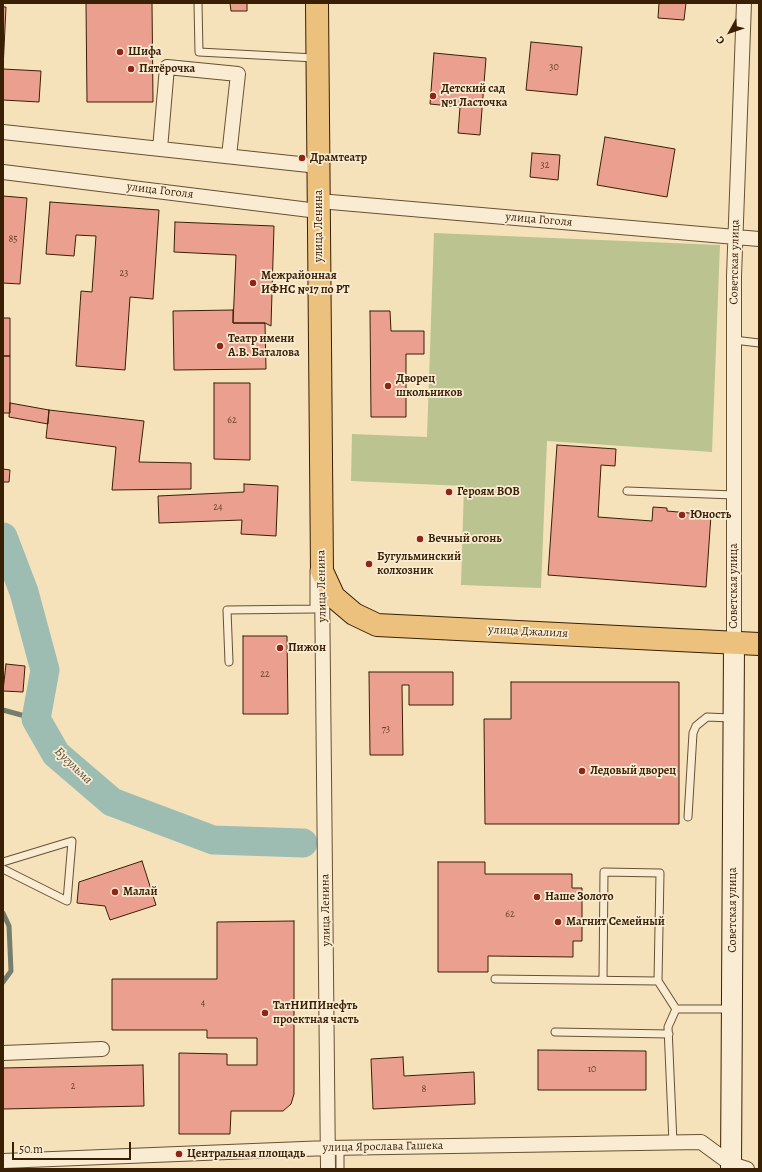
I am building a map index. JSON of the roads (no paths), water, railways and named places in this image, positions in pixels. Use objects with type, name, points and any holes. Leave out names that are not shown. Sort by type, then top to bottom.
[{"type":"main road","name":"улица Ленина","points":[[317,3],[322,571]]},
{"type":"main road","name":"улица Джалиля","points":[[322,571],[334,597],[354,614],[377,625],[759,644]]},
{"type":"street","name":"Советская улица","points":[[737,1168],[732,1009],[734,340],[735,236],[744,3]]},
{"type":"street","points":[[160,149],[167,67],[238,74],[229,156]]},
{"type":"street","points":[[3,132],[318,166]]},
{"type":"street","name":"улица Гоголя","points":[[3,172],[318,206],[735,236],[759,239]]},
{"type":"street","name":"улица Ленина","points":[[322,571],[334,1148],[328,1169]]},
{"type":"street","points":[[3,1053],[102,1049]]},
{"type":"street","name":"улица Ярослава Гашека","points":[[3,1160],[334,1148],[701,1142],[737,1168]]},
{"type":"lane","points":[[198,3],[198,52],[317,58]]},
{"type":"lane","points":[[734,340],[759,343]]},
{"type":"lane","points":[[626,491],[734,495]]},
{"type":"lane","points":[[229,662],[227,610],[314,609],[314,570],[322,571]]},
{"type":"lane","points":[[688,817],[693,733],[696,726],[707,717],[734,718]]},
{"type":"lane","points":[[3,862],[72,841],[67,901],[3,869]]},
{"type":"lane","points":[[603,980],[604,872],[660,873],[658,981],[676,1009]]},
{"type":"lane","points":[[495,979],[658,981]]},
{"type":"lane","points":[[676,1009],[732,1009]]},
{"type":"lane","points":[[673,1143],[668,1027],[676,1009]]},
{"type":"lane","points":[[554,1032],[669,1034]]},
{"type":"lane","points":[[334,1148],[340,1169]]},
{"type":"waterway","name":"Бугульма","points":[[3,537],[24,592],[45,670],[36,719],[56,754],[112,802],[213,840],[303,843]]},
{"type":"waterway","points":[[3,710],[36,719]]},
{"type":"waterway","points":[[3,913],[9,926],[11,971],[3,982]]},
{"type":"place","name":"Шифа","points":[[120,52]]},
{"type":"place","name":"Пятёрочка","points":[[131,69]]},
{"type":"place","name":"Детский сад №1 Ласточка","points":[[433,96]]},
{"type":"place","name":"Драмтеатр","points":[[302,158]]},
{"type":"place","name":"Межрайонная ИФНС №17 по РТ","points":[[253,283]]},
{"type":"place","name":"Театр имени А.В. Баталова","points":[[220,346]]},
{"type":"place","name":"Дворец школьников","points":[[388,386]]},
{"type":"place","name":"Героям ВОВ","points":[[449,492]]},
{"type":"place","name":"Юность","points":[[682,515]]},
{"type":"place","name":"Вечный огонь","points":[[420,539]]},
{"type":"place","name":"Бугульминский колхозник","points":[[369,564]]},
{"type":"place","name":"Пижон","points":[[280,648]]},
{"type":"place","name":"Ледовый дворец","points":[[582,771]]},
{"type":"place","name":"Малай","points":[[115,892]]},
{"type":"place","name":"Наше Золото","points":[[537,897]]},
{"type":"place","name":"Магнит Семейный","points":[[558,922]]},
{"type":"place","name":"ТатНИПИнефть проектная часть","points":[[265,1013]]},
{"type":"place","name":"Центральная площадь","points":[[179,1154]]}]
